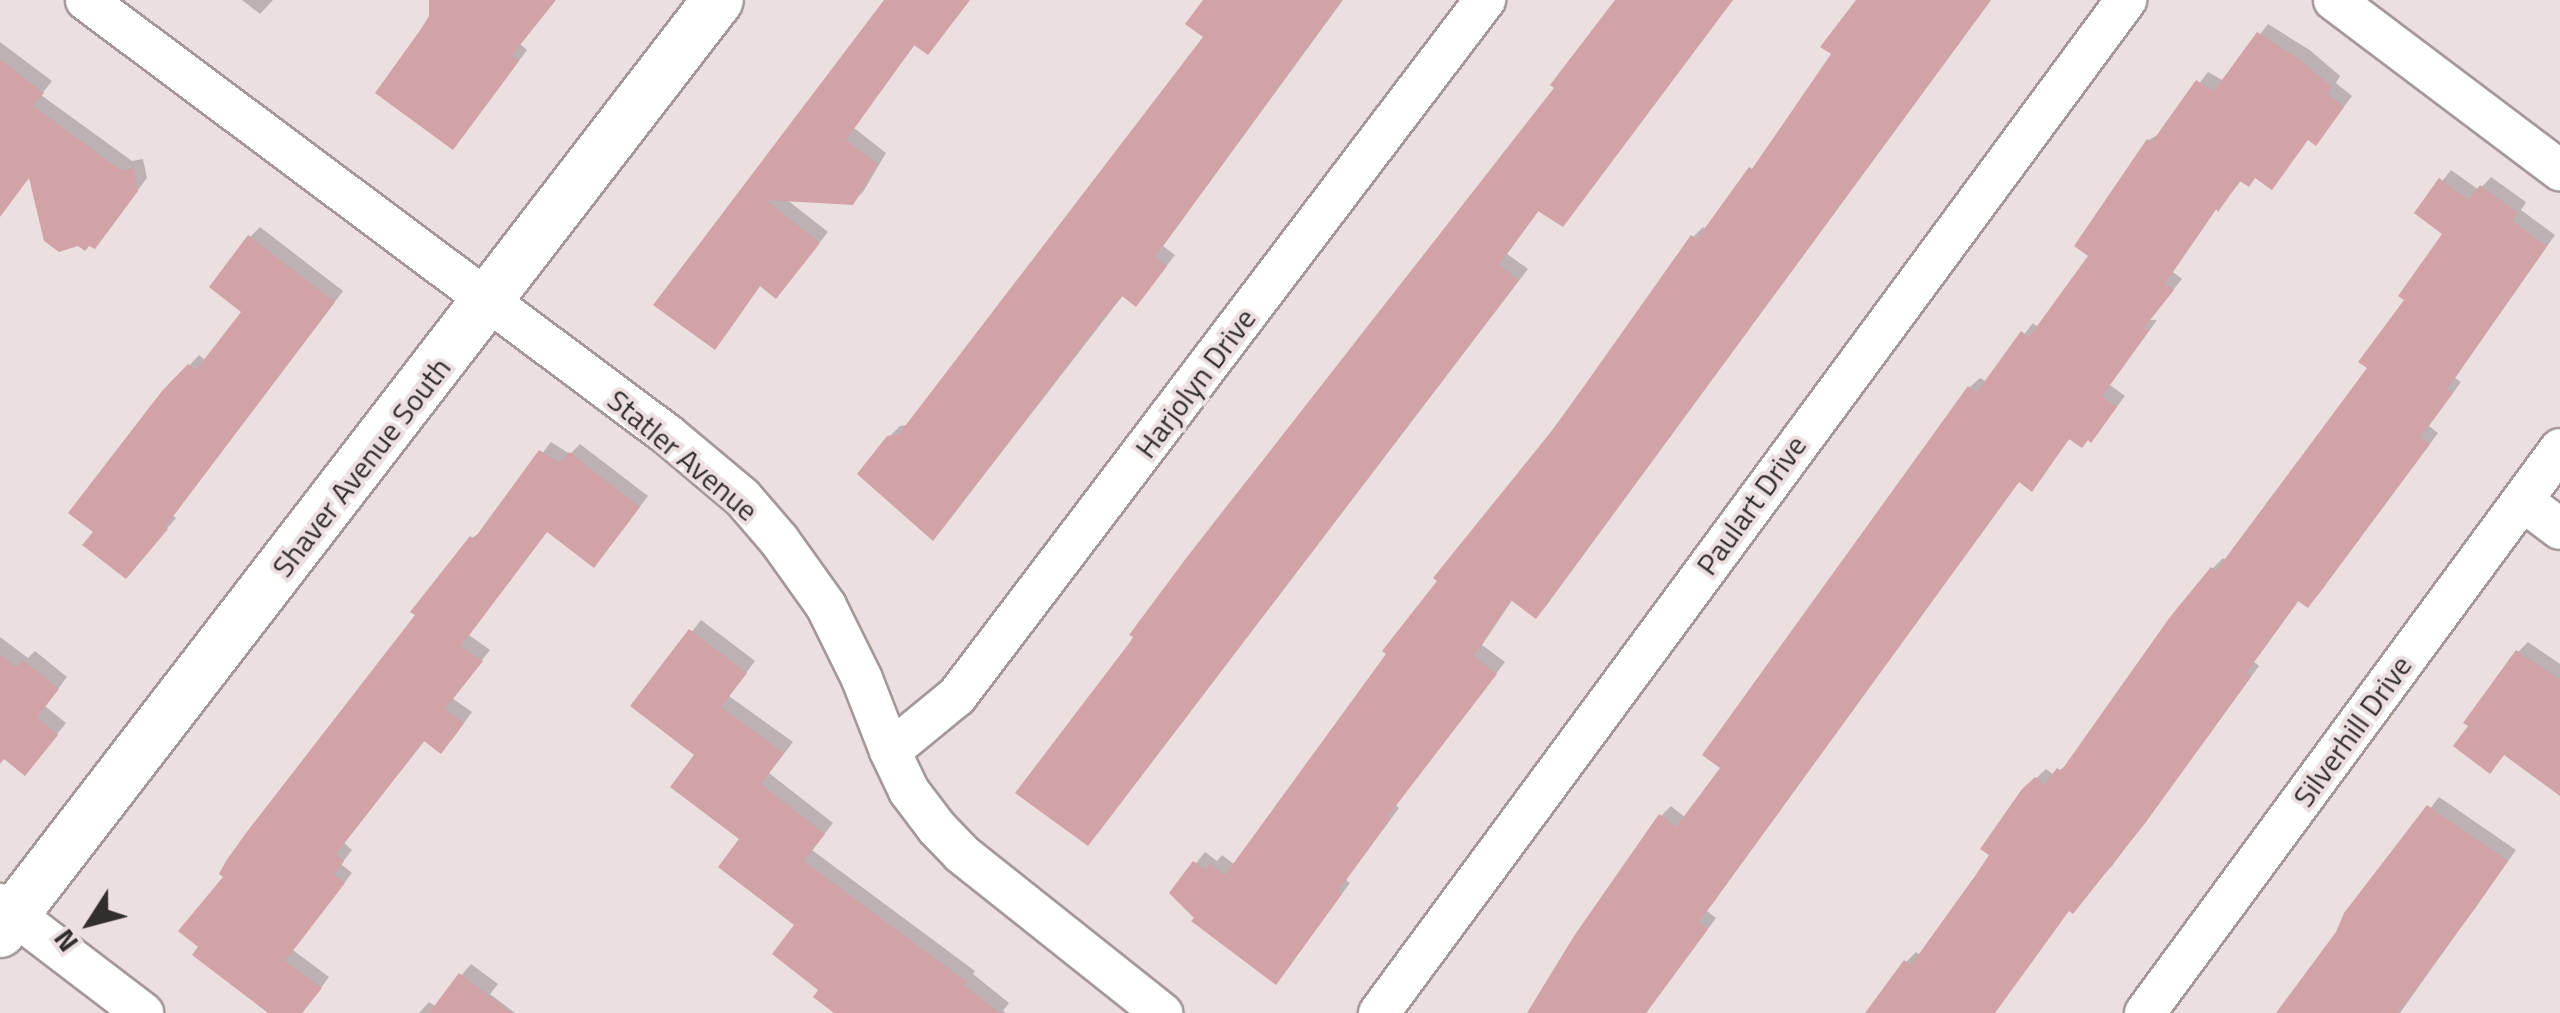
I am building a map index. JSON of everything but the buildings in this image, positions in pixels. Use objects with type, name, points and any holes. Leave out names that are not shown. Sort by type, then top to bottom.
[{"type":"street","name":"Statler Avenue","points":[[86,0],[488,304],[668,434],[742,497],[779,540],[826,606],[910,790],[962,854],[1162,1013]]},
{"type":"street","name":"Shaver Avenue South","points":[[5,917],[488,304],[718,0]]},
{"type":"street","name":"Harjolyn Drive","points":[[890,752],[957,696],[1486,0]]},
{"type":"street","name":"Paulart Drive","points":[[1379,1013],[2126,0]]},
{"type":"street","points":[[2334,0],[2560,170]]},
{"type":"street","name":"Silverhill Drive","points":[[2145,1013],[2560,449]]},
{"type":"street","points":[[2522,501],[2560,529]]},
{"type":"street","points":[[5,917],[143,1013]]}]
